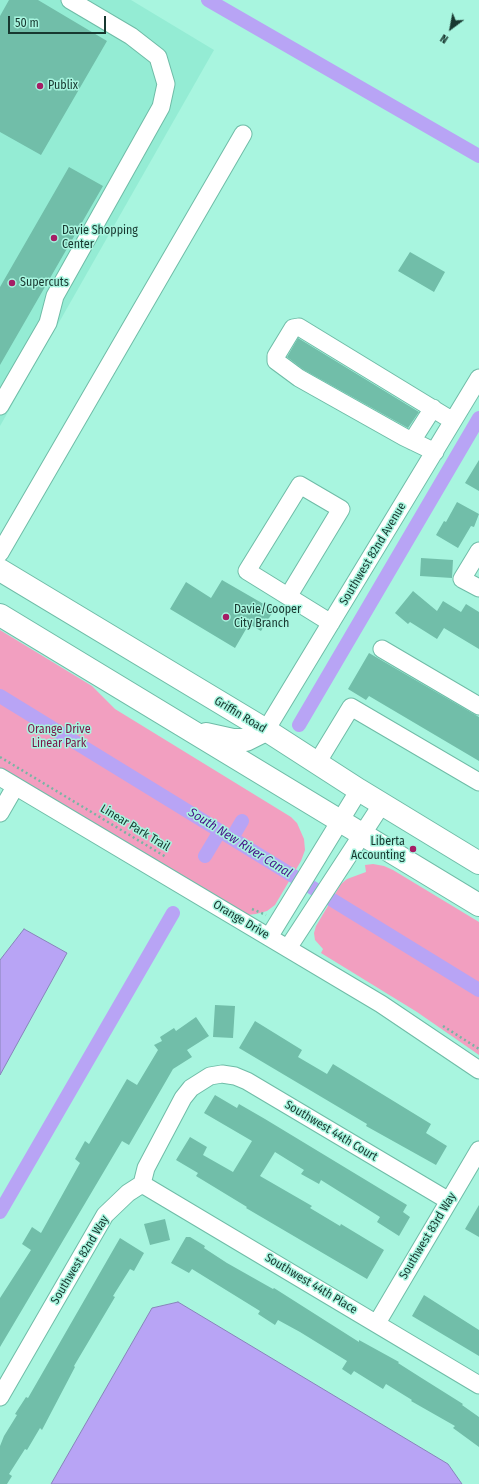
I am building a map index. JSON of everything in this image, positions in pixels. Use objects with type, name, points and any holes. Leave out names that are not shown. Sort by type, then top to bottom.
[{"type":"main road","name":"Griffin Road","points":[[0,570],[266,730],[317,764],[479,863]]},
{"type":"main road","points":[[0,615],[340,821],[356,843],[479,905]]},
{"type":"main road","points":[[190,730],[233,740],[246,740],[266,730]]},
{"type":"street","points":[[0,406],[48,323],[55,296],[161,107],[166,84],[158,57],[131,36],[70,0]]},
{"type":"street","points":[[0,553],[243,134]]},
{"type":"street","points":[[435,452],[412,441],[299,378],[276,361],[276,356],[293,328],[300,327],[453,421]]},
{"type":"street","name":"Southwest 82nd Avenue","points":[[266,730],[479,378]]},
{"type":"street","points":[[412,441],[433,408]]},
{"type":"street","points":[[289,595],[341,509],[300,485],[247,571],[289,595],[331,623]]},
{"type":"street","points":[[479,551],[462,579],[479,588]]},
{"type":"street","points":[[382,649],[479,706]]},
{"type":"street","points":[[317,764],[351,707],[479,782]]},
{"type":"street","name":"Orange Drive","points":[[0,777],[380,1004],[479,1070]]},
{"type":"street","points":[[0,813],[15,786]]},
{"type":"street","points":[[269,937],[359,790]]},
{"type":"street","points":[[288,948],[382,804]]},
{"type":"street","name":"Southwest 44th Court","points":[[142,1184],[146,1168],[183,1098],[190,1088],[210,1076],[222,1074],[236,1076],[248,1081],[449,1201]]},
{"type":"street","name":"Southwest 83rd Way","points":[[377,1323],[479,1150]]},
{"type":"street","name":"Southwest 44th Place","points":[[142,1184],[479,1385]]},
{"type":"street","name":"Southwest 82nd Way","points":[[0,1397],[105,1216],[128,1193],[142,1184]]},
{"type":"path","name":"Linear Park Trail","points":[[0,757],[171,860]]},
{"type":"path","points":[[251,908],[261,912]]},
{"type":"shaded area","name":"Davie Shopping Center","points":[[0,0],[131,0],[214,50],[0,426]]},
{"type":"shaded area","points":[[24,929],[67,953],[0,1075],[0,960]]},
{"type":"shaded area","points":[[178,1302],[448,1464],[462,1484],[51,1484],[152,1308]]},
{"type":"green space","name":"Orange Drive Linear Park","points":[[0,630],[92,686],[115,709],[291,817],[297,823],[304,839],[305,850],[301,861],[275,905],[267,911],[247,915],[0,771]]},
{"type":"green space","points":[[373,864],[384,866],[393,870],[479,922],[479,1055],[417,1012],[321,953],[323,949],[315,940],[314,933],[316,926],[341,884],[347,879],[366,872],[365,865]]},
{"type":"building","name":"Publix","points":[[9,0],[38,0],[107,41],[41,155],[0,132],[0,16]]},
{"type":"building","points":[[69,167],[103,186],[0,365],[0,287]]},
{"type":"building","points":[[410,252],[445,272],[434,292],[398,271]]},
{"type":"building","points":[[298,338],[419,412],[408,428],[304,370],[287,357]]},
{"type":"building","points":[[479,460],[479,491],[465,483]]},
{"type":"building","points":[[457,502],[479,514],[474,527],[471,526],[458,548],[436,535],[444,521],[446,522]]},
{"type":"building","points":[[421,558],[453,560],[452,578],[420,576]]},
{"type":"building","name":"Davie/Cooper City Branch","points":[[222,580],[274,610],[261,631],[249,624],[235,648],[170,609],[186,582],[211,598]]},
{"type":"building","points":[[413,591],[437,611],[443,601],[461,612],[466,604],[479,612],[479,649],[444,628],[437,639],[410,622],[408,624],[395,613]]},
{"type":"building","points":[[369,653],[479,717],[479,761],[369,696],[366,700],[348,689]]},
{"type":"building","points":[[215,1005],[235,1006],[233,1038],[213,1037]]},
{"type":"building","points":[[196,1017],[209,1036],[187,1050],[192,1057],[173,1069],[129,1145],[122,1141],[0,1347],[0,1298],[31,1250],[22,1244],[32,1227],[41,1233],[80,1163],[75,1159],[85,1141],[89,1144],[127,1079],[137,1085],[158,1050],[154,1045],[162,1041],[160,1037],[174,1028],[176,1031]]},
{"type":"building","points":[[255,1021],[302,1050],[298,1057],[327,1074],[333,1064],[431,1124],[426,1133],[447,1146],[436,1165],[366,1126],[367,1124],[239,1048]]},
{"type":"building","points":[[215,1095],[237,1108],[239,1104],[407,1205],[403,1212],[410,1217],[399,1236],[377,1222],[380,1217],[321,1180],[319,1184],[301,1174],[304,1170],[275,1152],[260,1176],[312,1206],[310,1208],[340,1226],[341,1224],[384,1250],[367,1279],[246,1208],[247,1207],[196,1176],[198,1173],[176,1160],[190,1137],[207,1147],[203,1155],[233,1172],[252,1141],[204,1113]]},
{"type":"building","points":[[479,1205],[479,1237],[465,1229]]},
{"type":"building","points":[[165,1219],[170,1240],[150,1245],[144,1224]]},
{"type":"building","points":[[186,1237],[190,1237],[205,1246],[204,1248],[227,1263],[273,1289],[274,1288],[359,1342],[359,1340],[399,1362],[398,1363],[463,1404],[462,1405],[479,1417],[479,1447],[453,1428],[455,1426],[411,1401],[412,1400],[386,1384],[383,1389],[354,1371],[351,1375],[342,1369],[347,1361],[300,1332],[278,1320],[275,1325],[258,1314],[260,1311],[192,1269],[189,1273],[171,1263]]},
{"type":"building","points":[[120,1238],[144,1253],[134,1271],[130,1269],[113,1296],[115,1297],[74,1366],[75,1367],[42,1430],[40,1428],[27,1450],[25,1449],[9,1474],[12,1476],[7,1484],[0,1484],[0,1446],[4,1436],[17,1415],[15,1414],[26,1397],[28,1398]]},
{"type":"building","points":[[424,1295],[479,1330],[479,1356],[412,1316]]},
{"type":"waterway","points":[[208,0],[479,156]]},
{"type":"waterway","points":[[299,725],[479,418]]},
{"type":"waterway","name":"South New River Canal","points":[[0,696],[479,990]]},
{"type":"waterway","points":[[232,838],[242,821]]},
{"type":"waterway","points":[[205,856],[220,831]]},
{"type":"waterway","points":[[0,1212],[173,913]]},
{"type":"place","name":"Publix","points":[[40,86]]},
{"type":"place","name":"Davie Shopping Center","points":[[54,238]]},
{"type":"place","name":"Supercuts","points":[[12,283]]},
{"type":"place","name":"Davie/Cooper City Branch","points":[[226,617]]},
{"type":"place","name":"Liberta Accounting","points":[[413,849]]}]
